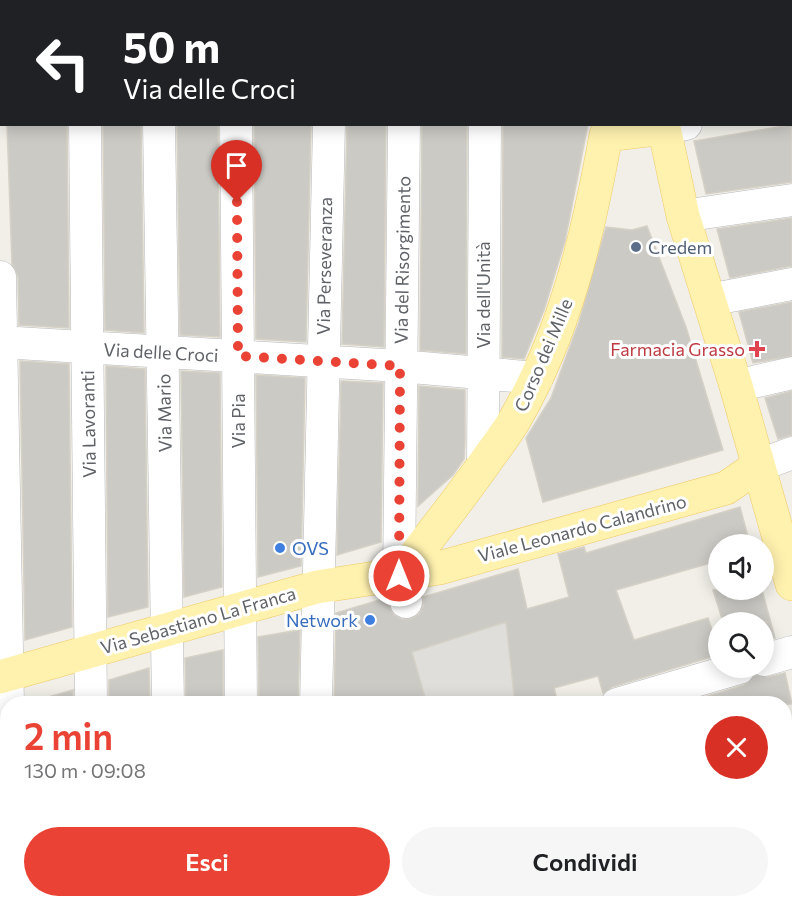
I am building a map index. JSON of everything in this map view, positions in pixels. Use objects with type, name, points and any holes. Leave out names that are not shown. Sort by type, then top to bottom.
[{"type":"main road","points":[[606,130],[672,126],[683,216],[736,387],[792,584]]},
{"type":"main road","name":"Corso dei Mille","points":[[403,589],[483,465],[515,421],[537,378],[568,300],[590,222],[606,130]]},
{"type":"main road","name":"Viale Leonardo Calandrino","points":[[403,589],[439,568],[726,488],[758,466]]},
{"type":"main road","name":"Via Sebastiano La Franca","points":[[5,685],[91,651],[317,586],[403,589]]},
{"type":"street","name":"Via Lavoranti","points":[[85,126],[92,696]]},
{"type":"street","name":"Via Mario","points":[[159,126],[168,696]]},
{"type":"street","name":"Via Pia","points":[[236,126],[241,696]]},
{"type":"street","name":"Via Perseveranza","points":[[316,696],[329,126]]},
{"type":"street","name":"Via del Risorgimento","points":[[403,589],[400,366],[404,126]]},
{"type":"street","name":"Via dell'Unità","points":[[483,465],[484,126]]},
{"type":"street","points":[[683,216],[792,200]]},
{"type":"street","points":[[0,277],[5,685]]},
{"type":"street","points":[[710,300],[792,284]]},
{"type":"street","name":"Via delle Croci","points":[[2,343],[400,366],[537,378]]},
{"type":"street","points":[[736,387],[792,373]]},
{"type":"street","points":[[758,466],[792,453]]},
{"type":"street","points":[[774,657],[792,652]]},
{"type":"street","points":[[646,696],[708,677]]},
{"type":"shaded area","points":[[518,569],[529,620],[538,696],[425,696],[398,604]]},
{"type":"building","points":[[7,126],[67,126],[69,328],[19,325],[18,277],[12,264]]},
{"type":"building","points":[[103,126],[141,126],[144,333],[105,330]]},
{"type":"building","points":[[177,126],[218,126],[220,337],[180,335]]},
{"type":"building","points":[[254,126],[311,126],[306,342],[256,339]]},
{"type":"building","points":[[347,126],[386,126],[384,347],[342,344]]},
{"type":"building","points":[[422,126],[467,126],[466,354],[420,350]]},
{"type":"building","points":[[503,126],[588,126],[565,241],[544,310],[524,359],[502,357]]},
{"type":"building","points":[[784,126],[792,127],[792,182],[706,194],[694,141]]},
{"type":"building","points":[[792,218],[792,266],[730,278],[717,229]]},
{"type":"building","points":[[647,226],[686,327],[723,450],[543,502],[526,438],[551,398],[579,322],[606,227],[632,230]]},
{"type":"building","points":[[792,302],[792,356],[753,363],[739,312]]},
{"type":"building","points":[[20,361],[69,364],[72,627],[25,640]]},
{"type":"building","points":[[106,366],[145,369],[148,607],[108,617]]},
{"type":"building","points":[[181,371],[220,373],[222,587],[184,597]]},
{"type":"building","points":[[256,375],[305,378],[301,566],[258,577]]},
{"type":"building","points":[[341,381],[383,383],[381,542],[337,555]]},
{"type":"building","points":[[419,386],[465,390],[465,440],[464,459],[453,475],[418,506]]},
{"type":"building","points":[[792,391],[792,435],[778,439],[765,398]]},
{"type":"building","points":[[740,507],[747,534],[708,534],[708,564],[616,590],[634,640],[708,618],[708,658],[612,687],[603,693],[598,676],[554,688],[556,696],[514,696],[506,622],[412,652],[425,696],[334,696],[336,613],[386,598],[394,615],[402,619],[410,619],[419,614],[423,606],[423,597],[518,569],[527,609],[569,597],[558,554],[584,547],[586,553]]},
{"type":"building","points":[[716,600],[765,600],[768,612],[720,612]]},
{"type":"building","points":[[300,630],[298,696],[259,696],[258,637]]},
{"type":"building","points":[[223,650],[223,696],[186,696],[185,658]]},
{"type":"building","points":[[149,668],[150,696],[109,696],[109,680]]},
{"type":"building","points":[[785,673],[790,696],[708,696],[744,685],[752,678],[774,678],[774,676]]},
{"type":"building","points":[[73,690],[73,696],[52,696]]},
{"type":"place","name":"Credem","points":[[636,247]]},
{"type":"place","name":"Farmacia Grasso","points":[[757,349]]},
{"type":"place","name":"OVS","points":[[280,548]]},
{"type":"place","name":"Network","points":[[370,620]]},
{"type":"route","points":[[237,202],[238,356],[400,366],[399,576]]}]
